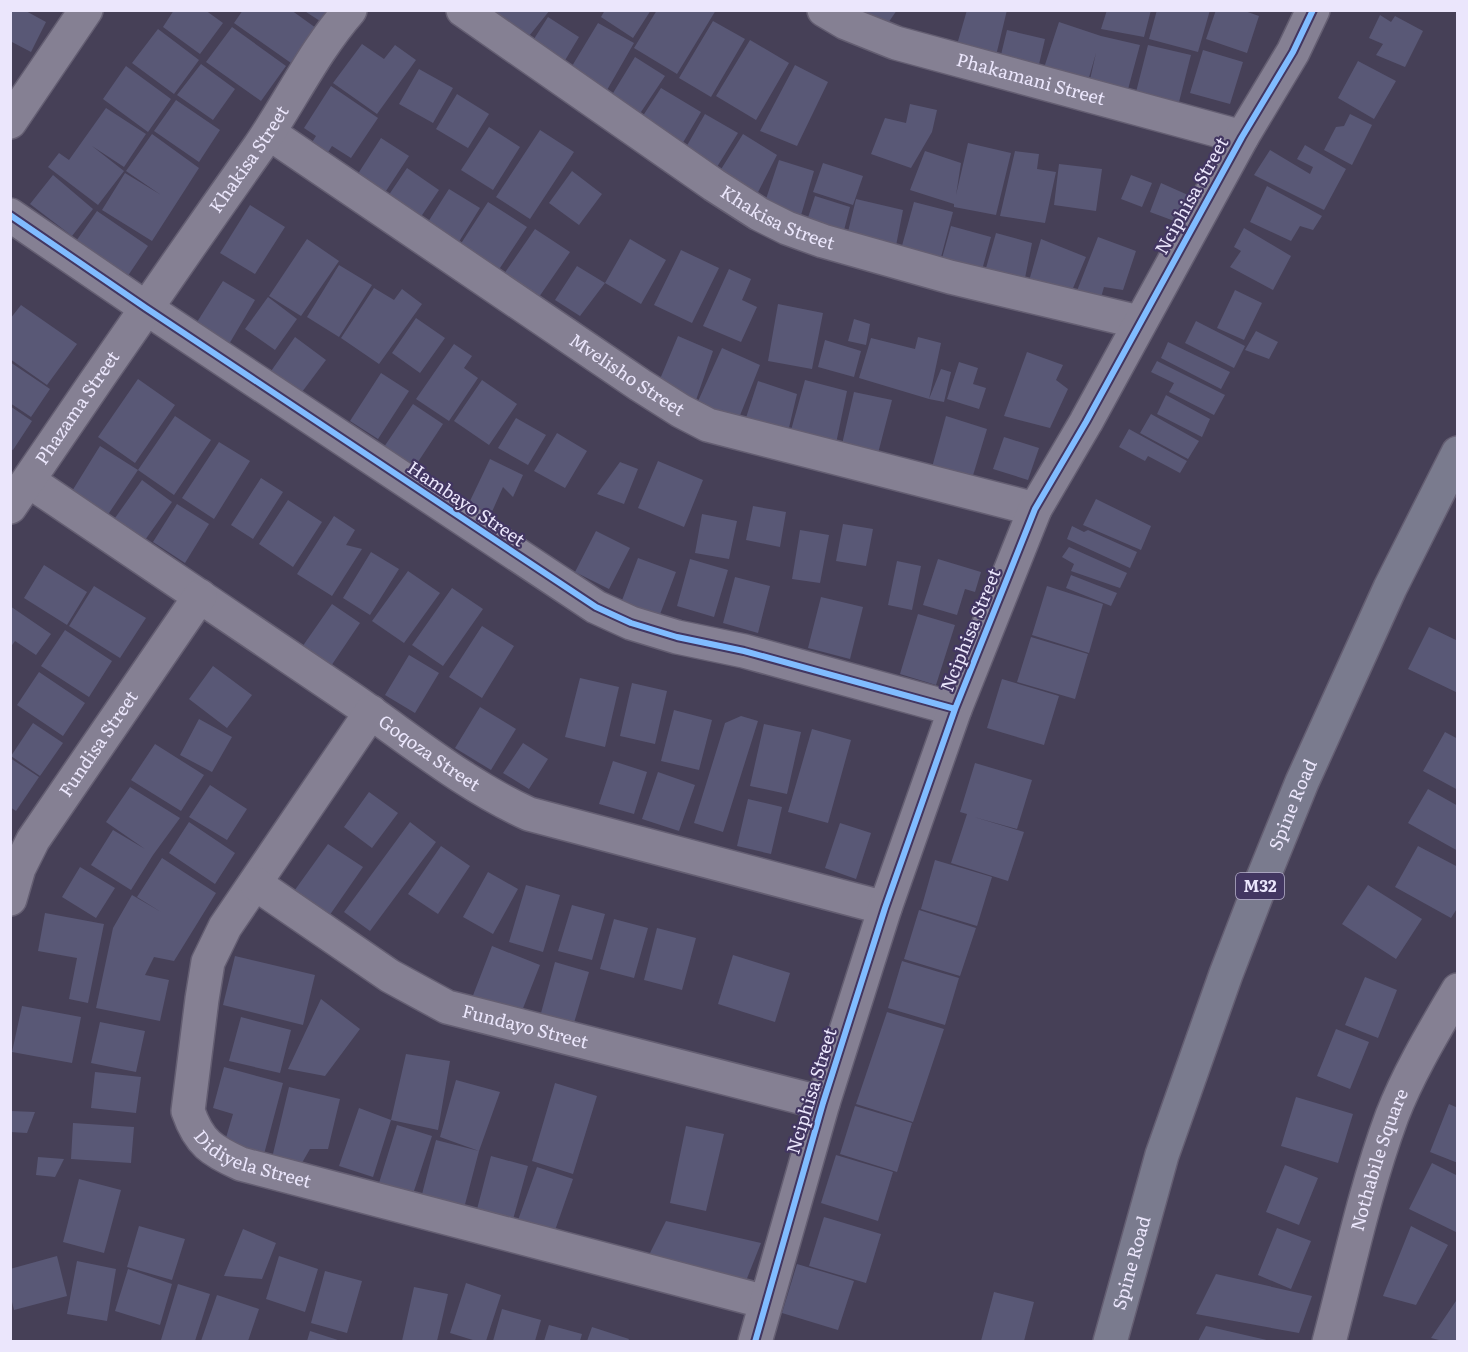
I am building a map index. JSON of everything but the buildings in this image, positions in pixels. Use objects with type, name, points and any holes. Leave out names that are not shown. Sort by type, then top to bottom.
[{"type":"main road","name":"Spine Road","points":[[1110,1341],[1162,1155],[1226,974],[1263,878],[1302,782],[1390,588],[1458,453]]},
{"type":"street","points":[[10,122],[86,10]]},
{"type":"street","name":"Khakisa Street","points":[[146,308],[269,133],[336,26],[351,10]]},
{"type":"street","name":"Khakisa Street","points":[[463,10],[714,185],[787,228],[823,241],[940,274],[1139,322]]},
{"type":"street","name":"Phakamani Street","points":[[824,10],[846,23],[896,43],[1242,136]]},
{"type":"street","name":"Nciphisa Street","points":[[755,1341],[823,1103],[885,908],[955,709],[1035,509],[1086,423],[1242,136],[1293,52],[1313,10]]},
{"type":"street","name":"Mvelisho Street","points":[[269,133],[640,385],[708,425],[1035,509]]},
{"type":"street","name":"Hambayo Street","points":[[10,215],[596,608],[631,623],[677,637],[744,651],[955,709]]},
{"type":"street","name":"Phazama Street","points":[[10,507],[146,308]]},
{"type":"street","name":"Goqoza Street","points":[[29,481],[476,786],[529,814],[885,908]]},
{"type":"street","name":"Fundisa Street","points":[[10,899],[19,868],[33,840],[200,596]]},
{"type":"street","name":"Didiyela Street","points":[[370,712],[225,927],[208,962],[189,1111],[194,1129],[205,1144],[241,1164],[766,1302]]},
{"type":"street","name":"Fundayo Street","points":[[256,884],[390,976],[447,1007],[823,1103]]},
{"type":"street","name":"Nothabile Square","points":[[1329,1341],[1377,1159],[1393,1115],[1414,1067],[1458,990]]},
{"type":"cycle path","points":[[755,1342],[823,1103],[885,908],[955,709],[1035,509],[1086,422],[1242,137],[1293,52],[1313,10]]},
{"type":"cycle path","points":[[10,215],[596,607],[631,623],[677,637],[744,651],[955,709]]}]
